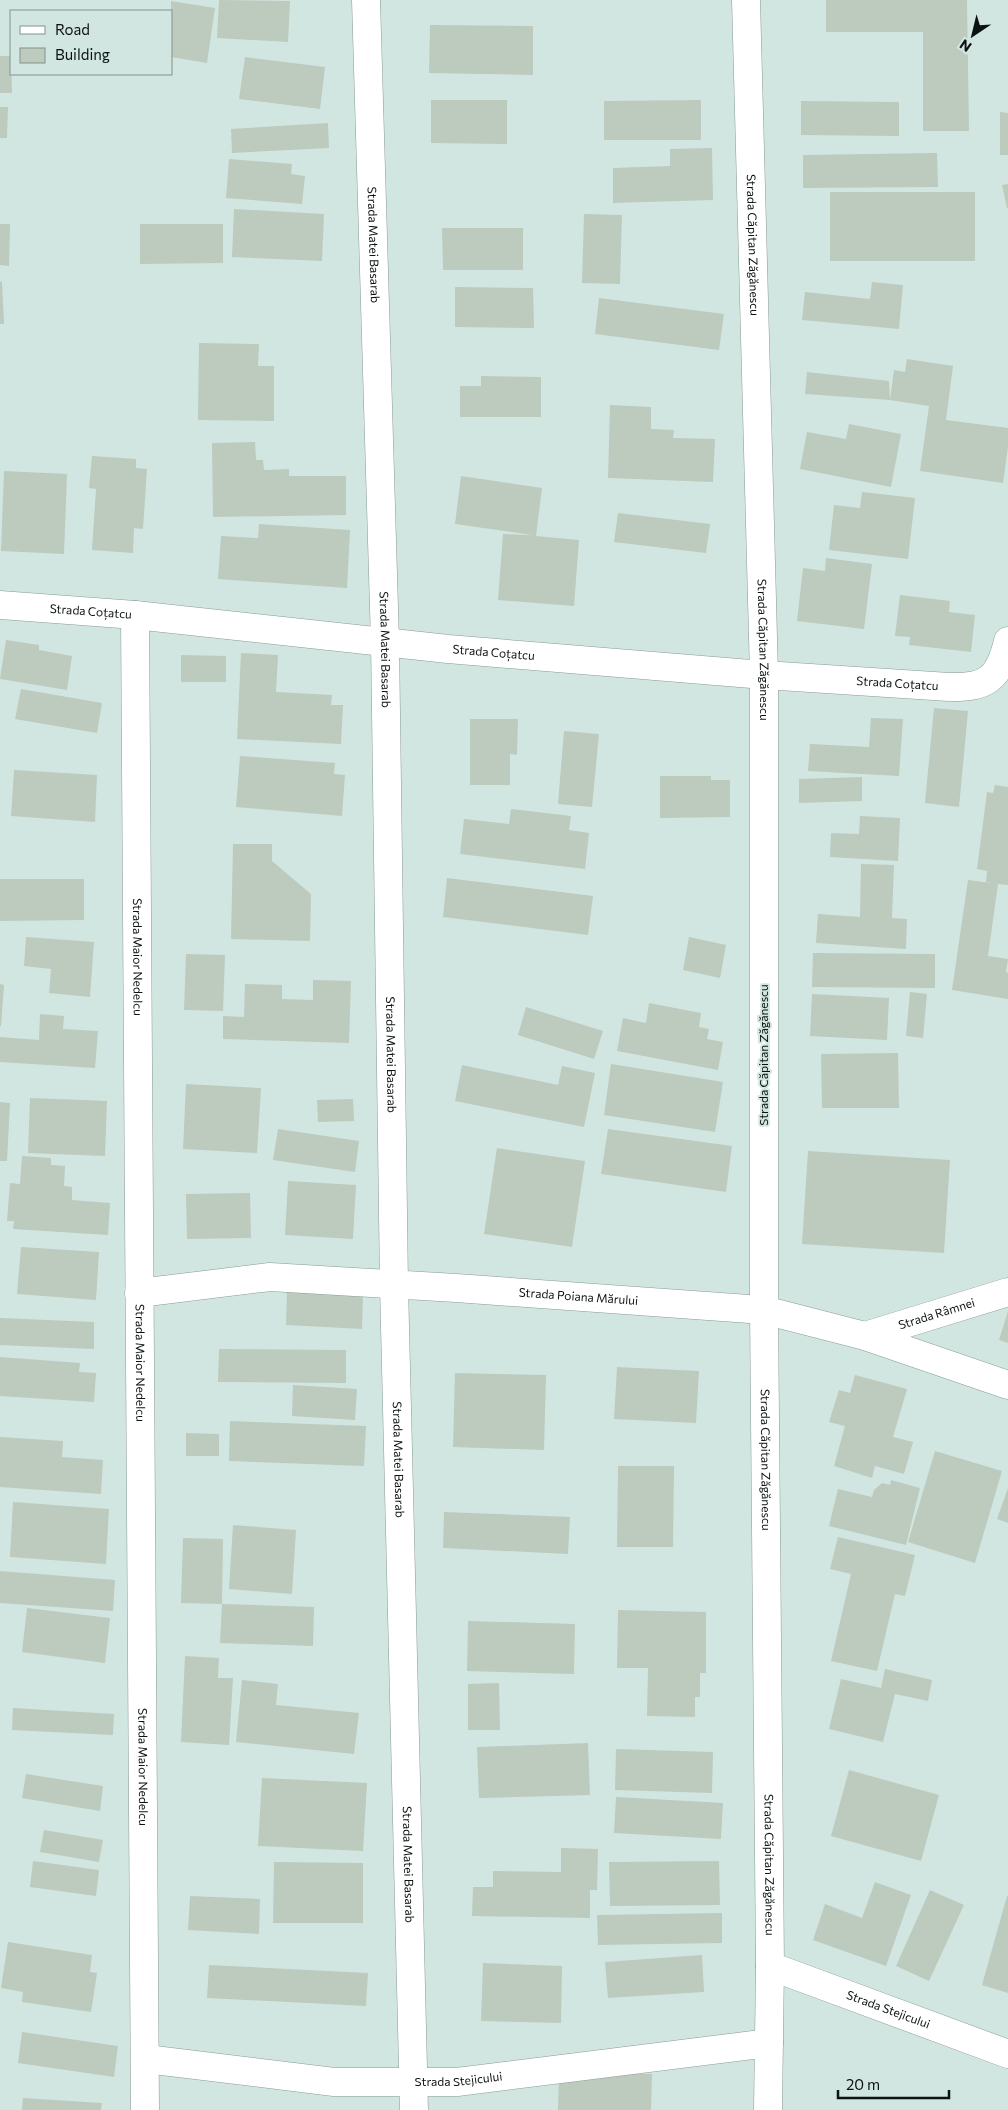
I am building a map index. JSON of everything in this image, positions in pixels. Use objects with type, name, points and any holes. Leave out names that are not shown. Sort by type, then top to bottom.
[{"type":"street","name":"Strada Matei Basarab","points":[[366,0],[385,642],[394,1285],[414,2110]]},
{"type":"street","name":"Strada Căpitan Zăgănescu","points":[[746,0],[764,675],[764,1310],[770,1966],[768,2110]]},
{"type":"street","name":"Strada Coțatcu","points":[[0,605],[135,615],[385,642],[764,675],[964,688],[971,688],[988,681],[1000,668],[1008,641]]},
{"type":"street","name":"Strada Maior Nedelcu","points":[[135,615],[145,2110]]},
{"type":"street","name":"Strada Poiana Mărului","points":[[140,1293],[270,1277],[764,1310],[866,1336],[1008,1385]]},
{"type":"street","name":"Strada Râmnei","points":[[866,1336],[1008,1292]]},
{"type":"street","name":"Strada Stejicului","points":[[770,1966],[1008,2054]]},
{"type":"street","name":"Strada Stejicului","points":[[146,2059],[334,2082],[457,2082],[769,2043]]},
{"type":"building","points":[[219,0],[290,1],[288,42],[217,38]]},
{"type":"building","points":[[826,0],[967,0],[969,131],[923,131],[923,32],[826,32]]},
{"type":"building","points":[[171,1],[215,8],[207,63],[172,57]]},
{"type":"building","points":[[430,25],[533,26],[533,75],[429,73]]},
{"type":"building","points":[[0,56],[10,56],[12,93],[0,93]]},
{"type":"building","points":[[245,57],[325,67],[320,109],[239,99]]},
{"type":"building","points":[[431,100],[507,100],[507,144],[431,143]]},
{"type":"building","points":[[701,100],[701,140],[604,140],[604,101]]},
{"type":"building","points":[[801,101],[899,102],[899,136],[801,135]]},
{"type":"building","points":[[0,107],[8,107],[7,138],[0,138]]},
{"type":"building","points":[[1000,112],[1008,113],[1008,155],[1000,155]]},
{"type":"building","points":[[328,123],[329,148],[232,153],[231,129]]},
{"type":"building","points":[[712,148],[713,200],[613,203],[613,168],[670,166],[670,149]]},
{"type":"building","points":[[937,153],[938,187],[803,188],[803,155]]},
{"type":"building","points":[[229,159],[292,164],[291,174],[305,176],[302,204],[226,198]]},
{"type":"building","points":[[1008,184],[1008,208],[1007,208],[1002,185]]},
{"type":"building","points":[[830,192],[975,192],[975,261],[830,261]]},
{"type":"building","points":[[234,209],[324,214],[322,261],[232,257]]},
{"type":"building","points":[[584,214],[622,215],[620,284],[582,283]]},
{"type":"building","points":[[0,224],[10,224],[9,266],[0,265]]},
{"type":"building","points":[[140,224],[223,224],[223,263],[140,264]]},
{"type":"building","points":[[442,228],[523,228],[523,270],[443,270]]},
{"type":"building","points":[[2,281],[4,324],[0,324],[0,282]]},
{"type":"building","points":[[872,282],[903,285],[899,329],[802,320],[805,292],[870,299]]},
{"type":"building","points":[[455,287],[533,288],[534,328],[455,327]]},
{"type":"building","points":[[599,298],[724,314],[719,350],[595,334]]},
{"type":"building","points":[[199,343],[259,344],[258,366],[274,366],[274,421],[198,420]]},
{"type":"building","points":[[907,359],[953,366],[946,420],[1008,428],[1008,447],[1003,483],[920,471],[929,406],[890,400],[894,370],[905,372]]},
{"type":"building","points":[[807,372],[889,381],[890,400],[805,394]]},
{"type":"building","points":[[481,376],[541,377],[541,417],[460,417],[460,386],[481,386]]},
{"type":"building","points":[[610,405],[651,407],[651,429],[674,430],[673,438],[715,439],[713,482],[608,478]]},
{"type":"building","points":[[849,424],[901,434],[891,487],[800,469],[807,432],[846,439]]},
{"type":"building","points":[[255,442],[256,460],[263,460],[264,470],[289,469],[289,476],[346,476],[346,515],[213,517],[212,443]]},
{"type":"building","points":[[92,456],[136,459],[136,468],[147,469],[143,529],[134,528],[133,553],[92,550],[96,489],[89,488]]},
{"type":"building","points":[[4,471],[67,474],[64,554],[1,551]]},
{"type":"building","points":[[461,476],[542,488],[536,536],[579,540],[574,606],[498,600],[503,534],[533,535],[455,524]]},
{"type":"building","points":[[862,492],[915,498],[908,559],[829,550],[834,505],[860,508]]},
{"type":"building","points":[[618,513],[710,524],[706,553],[614,542]]},
{"type":"building","points":[[259,524],[350,530],[347,588],[218,579],[221,536],[258,538]]},
{"type":"building","points":[[826,558],[872,564],[864,629],[797,621],[803,568],[825,571]]},
{"type":"building","points":[[900,595],[950,601],[949,612],[975,615],[971,652],[909,645],[910,637],[895,636]]},
{"type":"building","points":[[6,640],[39,645],[39,650],[72,656],[67,690],[0,679]]},
{"type":"building","points":[[241,653],[278,655],[276,692],[332,695],[331,705],[343,705],[341,744],[237,739]]},
{"type":"building","points":[[181,655],[226,656],[226,682],[181,682]]},
{"type":"building","points":[[21,689],[102,703],[97,733],[15,719]]},
{"type":"building","points":[[934,708],[968,711],[959,807],[925,803]]},
{"type":"building","points":[[871,718],[903,719],[899,776],[808,771],[810,744],[869,747]]},
{"type":"building","points":[[470,719],[518,719],[517,755],[510,754],[510,785],[470,785]]},
{"type":"building","points":[[564,731],[599,734],[592,807],[558,804]]},
{"type":"building","points":[[240,756],[335,763],[334,774],[345,775],[342,816],[236,807]]},
{"type":"building","points":[[14,770],[97,775],[95,822],[11,816]]},
{"type":"building","points":[[660,776],[711,776],[711,780],[730,780],[730,817],[660,818]]},
{"type":"building","points":[[862,777],[862,801],[799,803],[799,779]]},
{"type":"building","points":[[995,785],[1008,787],[1008,885],[998,884],[988,956],[1008,959],[1006,972],[1008,973],[1008,999],[952,990],[968,880],[992,883],[986,882],[987,871],[977,869],[987,792],[993,793]]},
{"type":"building","points":[[511,809],[571,816],[569,830],[589,833],[585,869],[460,854],[464,819],[509,824]]},
{"type":"building","points":[[860,816],[900,818],[898,861],[830,857],[831,833],[859,834]]},
{"type":"building","points":[[233,844],[272,844],[272,861],[311,894],[310,941],[231,939]]},
{"type":"building","points":[[861,864],[894,865],[892,918],[907,919],[906,949],[816,943],[818,914],[860,917]]},
{"type":"building","points":[[447,878],[593,896],[588,935],[443,917]]},
{"type":"building","points":[[0,879],[84,879],[84,920],[0,921]]},
{"type":"building","points":[[26,937],[94,942],[90,997],[49,993],[51,969],[24,966]]},
{"type":"building","points":[[689,937],[726,945],[720,978],[683,970]]},
{"type":"building","points":[[813,953],[935,954],[935,988],[812,987]]},
{"type":"building","points":[[186,954],[225,955],[223,1011],[184,1010]]},
{"type":"building","points":[[313,980],[351,981],[349,1043],[223,1039],[223,1016],[244,1017],[245,984],[282,985],[282,999],[313,1000]]},
{"type":"building","points":[[0,984],[4,985],[1,1026],[0,1026]]},
{"type":"building","points":[[910,992],[927,994],[923,1038],[906,1036]]},
{"type":"building","points":[[812,994],[889,998],[887,1040],[810,1036]]},
{"type":"building","points":[[649,1003],[701,1013],[699,1027],[709,1029],[707,1039],[723,1042],[718,1070],[617,1051],[623,1018],[646,1023]]},
{"type":"building","points":[[526,1007],[603,1031],[594,1059],[518,1035]]},
{"type":"building","points":[[40,1014],[64,1016],[63,1029],[98,1031],[95,1068],[0,1062],[0,1037],[39,1040]]},
{"type":"building","points":[[898,1053],[899,1108],[822,1108],[821,1054]]},
{"type":"building","points":[[611,1064],[723,1082],[715,1132],[604,1115]]},
{"type":"building","points":[[462,1065],[558,1085],[562,1066],[595,1073],[584,1127],[455,1101]]},
{"type":"building","points":[[186,1084],[261,1088],[257,1153],[183,1149]]},
{"type":"building","points":[[30,1098],[107,1101],[105,1156],[28,1153]]},
{"type":"building","points":[[353,1099],[354,1121],[318,1122],[317,1100]]},
{"type":"building","points":[[0,1102],[10,1103],[7,1161],[0,1161]]},
{"type":"building","points":[[278,1129],[359,1141],[355,1172],[273,1160]]},
{"type":"building","points":[[608,1129],[732,1146],[726,1192],[601,1174]]},
{"type":"building","points":[[497,1148],[585,1161],[572,1247],[484,1234]]},
{"type":"building","points":[[808,1151],[950,1160],[944,1253],[802,1244]]},
{"type":"building","points":[[22,1156],[51,1158],[51,1165],[65,1166],[64,1186],[72,1187],[72,1200],[110,1203],[108,1235],[13,1229],[14,1221],[7,1221],[10,1183],[20,1184]]},
{"type":"building","points":[[288,1181],[356,1185],[353,1239],[285,1235]]},
{"type":"building","points":[[250,1193],[251,1238],[187,1239],[186,1194]]},
{"type":"building","points":[[21,1247],[99,1252],[96,1300],[17,1294]]},
{"type":"building","points":[[287,1291],[363,1294],[362,1329],[286,1325]]},
{"type":"building","points":[[1008,1311],[1008,1343],[999,1340]]},
{"type":"building","points":[[0,1318],[94,1322],[94,1349],[0,1345]]},
{"type":"building","points":[[219,1349],[346,1350],[346,1383],[218,1382]]},
{"type":"building","points":[[0,1357],[80,1363],[79,1372],[96,1373],[94,1402],[0,1396]]},
{"type":"building","points":[[617,1367],[699,1371],[696,1423],[614,1419]]},
{"type":"building","points":[[455,1373],[546,1375],[544,1450],[453,1447]]},
{"type":"building","points":[[855,1375],[907,1389],[893,1437],[913,1442],[904,1474],[875,1466],[872,1478],[834,1466],[845,1426],[829,1422],[839,1390],[850,1393]]},
{"type":"building","points":[[293,1385],[357,1389],[355,1420],[292,1416]]},
{"type":"building","points":[[230,1421],[366,1426],[364,1466],[229,1461]]},
{"type":"building","points":[[186,1433],[219,1434],[219,1456],[186,1456]]},
{"type":"building","points":[[0,1437],[63,1441],[62,1457],[103,1460],[101,1494],[0,1487]]},
{"type":"building","points":[[935,1451],[1002,1471],[975,1563],[908,1542]]},
{"type":"building","points":[[618,1466],[674,1466],[673,1547],[617,1547]]},
{"type":"building","points":[[891,1480],[920,1488],[906,1545],[829,1526],[838,1489],[872,1497],[874,1490],[882,1483],[890,1485]]},
{"type":"building","points":[[1008,1488],[1008,1523],[997,1519]]},
{"type":"building","points":[[13,1502],[109,1509],[106,1564],[10,1557]]},
{"type":"building","points":[[444,1512],[570,1517],[568,1554],[443,1548]]},
{"type":"building","points":[[233,1525],[296,1530],[292,1594],[229,1589]]},
{"type":"building","points":[[838,1537],[915,1555],[905,1596],[895,1594],[877,1671],[831,1661],[851,1574],[830,1569]]},
{"type":"building","points":[[183,1538],[223,1539],[222,1604],[181,1603]]},
{"type":"building","points":[[0,1571],[115,1580],[113,1611],[0,1603]]},
{"type":"building","points":[[222,1604],[314,1607],[313,1646],[220,1643]]},
{"type":"building","points":[[27,1608],[110,1618],[105,1663],[22,1652]]},
{"type":"building","points":[[618,1610],[706,1612],[706,1673],[700,1673],[700,1697],[695,1697],[695,1717],[647,1716],[648,1668],[617,1668]]},
{"type":"building","points":[[468,1621],[575,1624],[574,1674],[467,1671]]},
{"type":"building","points":[[185,1656],[219,1658],[218,1678],[233,1678],[229,1745],[181,1742]]},
{"type":"building","points":[[885,1669],[932,1680],[928,1701],[895,1694],[883,1742],[829,1729],[841,1679],[881,1688]]},
{"type":"building","points":[[242,1680],[278,1684],[276,1705],[359,1713],[354,1754],[236,1742]]},
{"type":"building","points":[[499,1683],[500,1730],[468,1730],[468,1684]]},
{"type":"building","points":[[13,1708],[114,1714],[113,1735],[12,1730]]},
{"type":"building","points":[[588,1743],[590,1795],[479,1798],[477,1747]]},
{"type":"building","points":[[616,1749],[713,1752],[712,1793],[615,1790]]},
{"type":"building","points":[[849,1770],[939,1795],[921,1861],[831,1836]]},
{"type":"building","points":[[26,1774],[103,1786],[100,1811],[22,1798]]},
{"type":"building","points":[[262,1778],[367,1783],[363,1851],[258,1846]]},
{"type":"building","points":[[616,1797],[723,1803],[721,1839],[614,1833]]},
{"type":"building","points":[[44,1830],[103,1840],[99,1862],[40,1852]]},
{"type":"building","points":[[561,1848],[598,1849],[597,1890],[590,1890],[590,1918],[472,1916],[473,1887],[493,1887],[493,1871],[561,1872]]},
{"type":"building","points":[[33,1861],[99,1870],[96,1896],[30,1887]]},
{"type":"building","points":[[719,1861],[720,1905],[610,1906],[609,1862]]},
{"type":"building","points":[[274,1862],[363,1863],[363,1923],[273,1923]]},
{"type":"building","points":[[875,1882],[911,1895],[886,1966],[813,1940],[825,1904],[862,1918]]},
{"type":"building","points":[[930,1890],[964,1905],[929,1981],[896,1966]]},
{"type":"building","points":[[190,1896],[260,1899],[259,1934],[188,1930]]},
{"type":"building","points":[[1008,1896],[1008,1993],[982,1985]]},
{"type":"building","points":[[722,1913],[722,1943],[598,1945],[597,1915]]},
{"type":"building","points":[[8,1942],[92,1955],[90,1972],[97,1973],[91,2012],[22,2002],[23,1992],[1,1988]]},
{"type":"building","points":[[702,1955],[704,1992],[608,1998],[605,1962]]},
{"type":"building","points":[[483,1963],[562,1966],[561,2023],[481,2021]]},
{"type":"building","points":[[209,1965],[368,1973],[366,2006],[207,1998]]},
{"type":"building","points":[[22,2032],[118,2046],[114,2077],[18,2063]]},
{"type":"building","points":[[559,2073],[652,2074],[651,2110],[558,2110]]},
{"type":"building","points":[[23,2098],[102,2103],[101,2110],[22,2110]]}]
